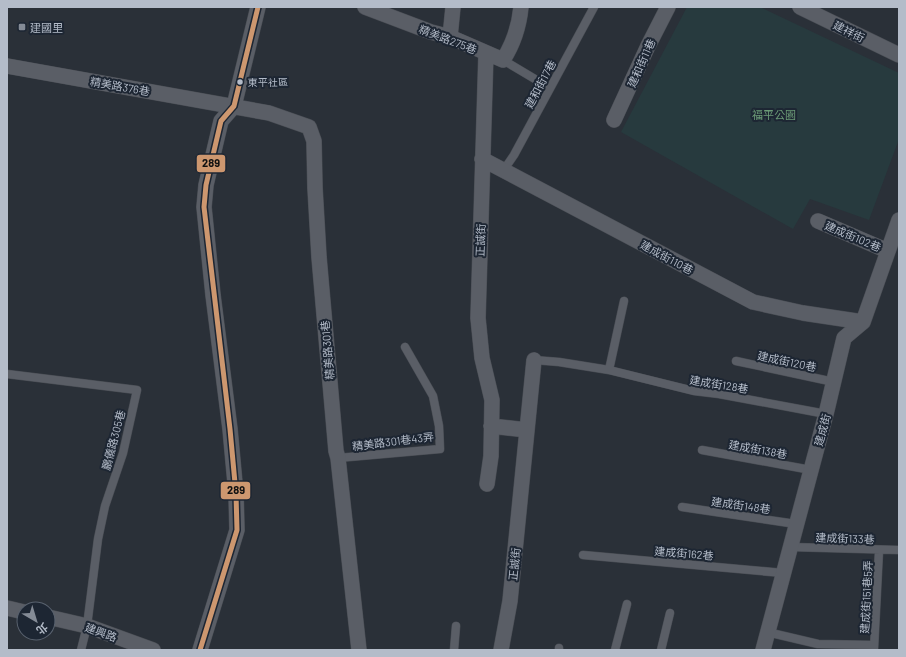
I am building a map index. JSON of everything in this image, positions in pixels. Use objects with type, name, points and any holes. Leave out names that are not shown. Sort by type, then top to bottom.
[{"type":"street","points":[[200,650],[237,530],[236,494],[230,428],[213,295],[204,207],[206,185],[221,121],[234,106],[258,7]]},
{"type":"street","name":"精美路275巷","points":[[365,7],[431,32],[450,37],[503,60]]},
{"type":"street","points":[[450,37],[453,7]]},
{"type":"street","points":[[503,60],[512,47],[519,27],[521,7]]},
{"type":"street","name":"建和街11巷","points":[[614,120],[648,46],[668,7]]},
{"type":"street","name":"建祥街","points":[[800,7],[826,13],[899,55]]},
{"type":"street","name":"正誠街","points":[[486,53],[478,318],[482,358],[492,400],[488,484]]},
{"type":"street","name":"精美路376巷","points":[[7,66],[234,106]]},
{"type":"street","name":"精美路301巷","points":[[234,106],[269,113],[309,127],[314,141],[319,257],[336,451],[359,650]]},
{"type":"street","name":"建成街110巷","points":[[482,159],[753,302],[803,313],[863,322]]},
{"type":"street","points":[[863,322],[899,220]]},
{"type":"street","name":"建成街102巷","points":[[818,221],[888,251]]},
{"type":"street","name":"建成街","points":[[763,650],[796,524],[812,470],[844,338],[863,322]]},
{"type":"street","name":"正誠街","points":[[501,650],[510,601],[534,360]]},
{"type":"street","points":[[491,426],[527,430]]},
{"type":"street","name":"建興路","points":[[56,619],[87,626],[153,650]]},
{"type":"lane","name":"建和街17巷","points":[[504,171],[594,7]]},
{"type":"lane","name":"精美路275巷","points":[[503,60],[550,88]]},
{"type":"lane","points":[[608,370],[624,301]]},
{"type":"lane","name":"精美路301巷43弄","points":[[338,458],[440,449],[439,426],[433,396],[406,347]]},
{"type":"lane","name":"建成街128巷","points":[[534,360],[559,362],[608,370],[694,391],[719,394],[826,414]]},
{"type":"lane","name":"建成街120巷","points":[[736,361],[834,382]]},
{"type":"lane","name":"鵬儀路305巷","points":[[7,374],[137,390],[123,453],[105,506],[98,539],[87,626]]},
{"type":"lane","name":"建成街138巷","points":[[702,450],[812,470]]},
{"type":"lane","name":"建成街148巷","points":[[682,507],[796,524]]},
{"type":"lane","name":"建成街133巷","points":[[790,547],[899,550]]},
{"type":"lane","name":"建成街151巷5弄","points":[[874,648],[879,550]]},
{"type":"lane","name":"建成街162巷","points":[[583,555],[783,573]]},
{"type":"lane","points":[[615,650],[627,604]]},
{"type":"lane","points":[[661,650],[670,613]]},
{"type":"lane","points":[[81,650],[87,626]]},
{"type":"lane","points":[[454,650],[456,626]]},
{"type":"lane","points":[[767,632],[818,644],[874,648]]},
{"type":"green space","name":"福平公園","points":[[687,7],[760,7],[899,73],[899,139],[869,220],[810,199],[793,229],[621,132]]},
{"type":"transit line","name":"289","points":[[200,650],[237,530],[236,494],[230,429],[204,207],[206,185],[221,121],[234,106],[258,7]]},
{"type":"place","name":"建國里","points":[[22,27]]},
{"type":"place","name":"東平社區","points":[[240,82]]}]
